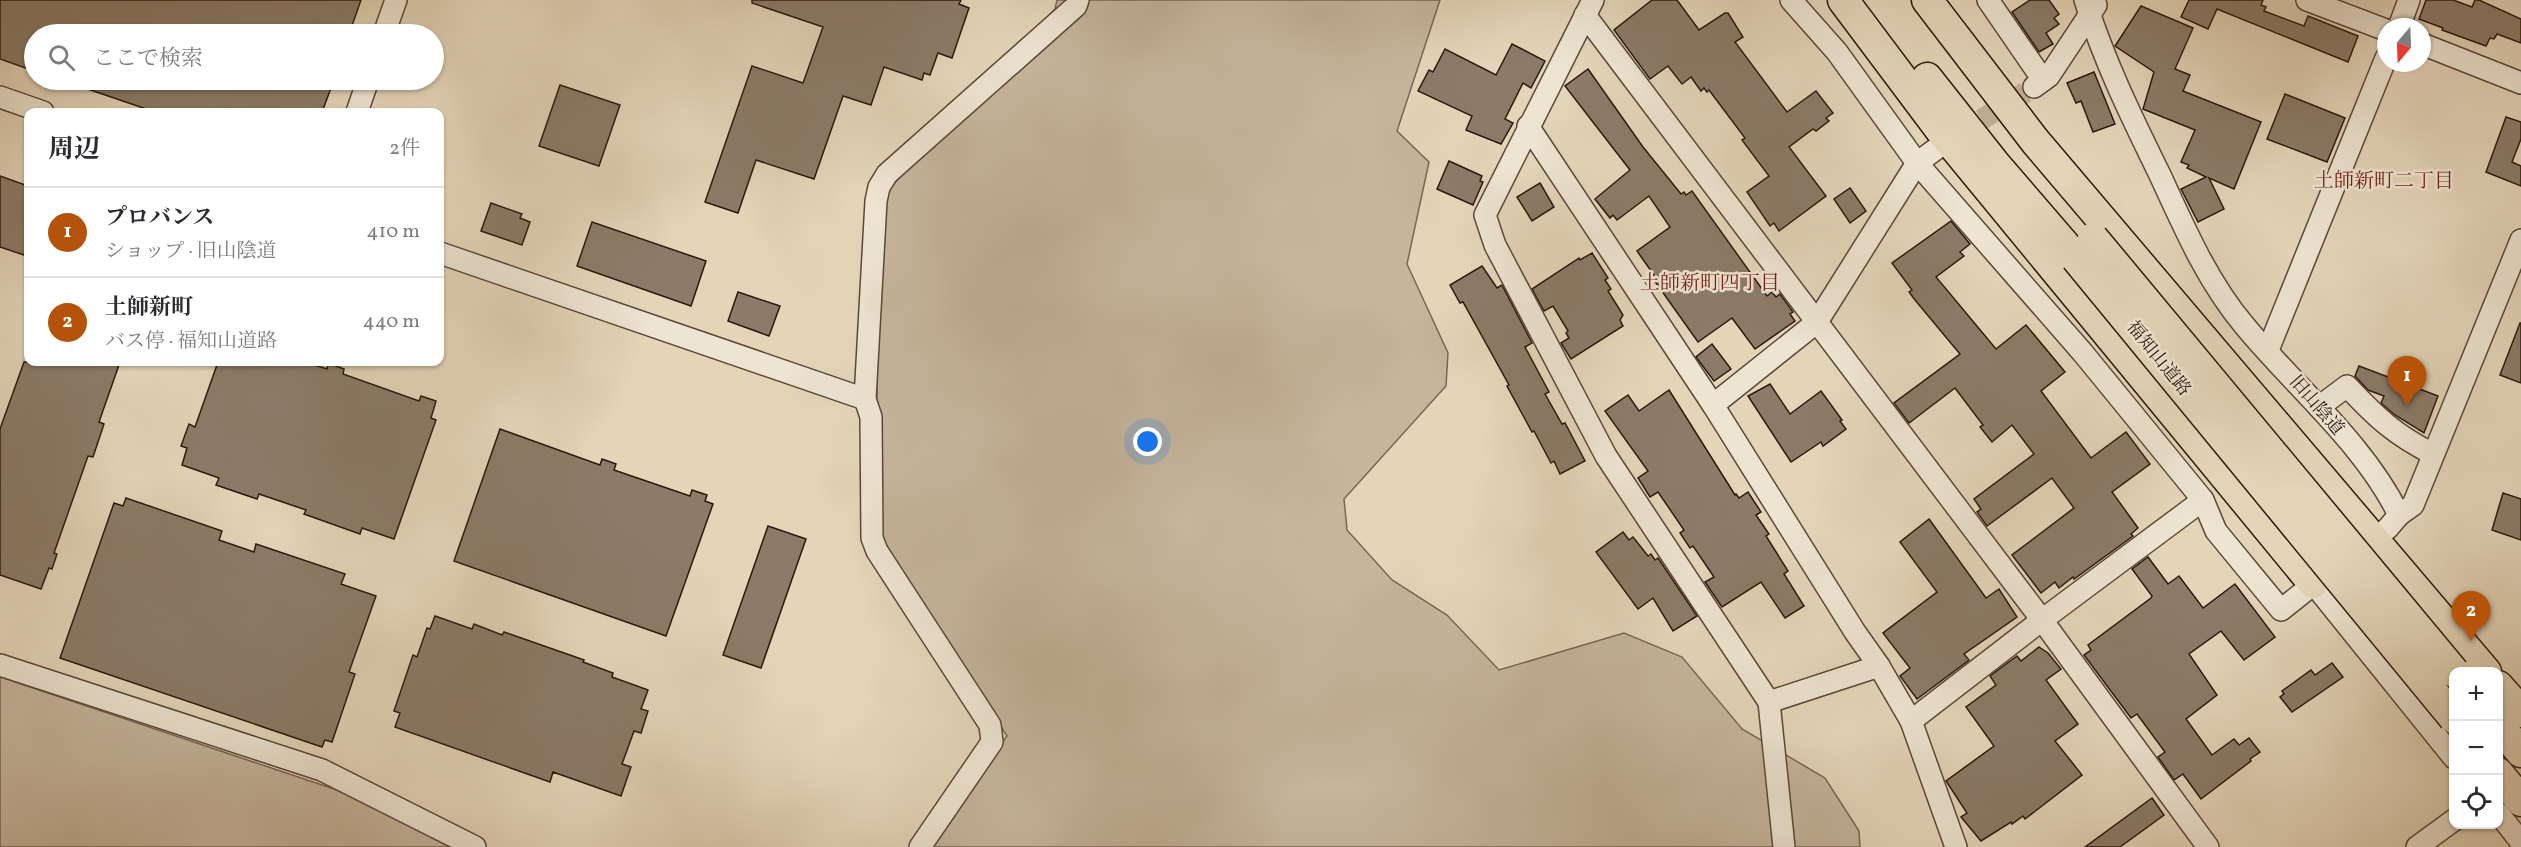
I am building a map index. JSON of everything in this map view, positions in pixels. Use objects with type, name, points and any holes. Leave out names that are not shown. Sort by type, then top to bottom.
[{"type":"highway","points":[[1843,0],[1942,132],[2313,583]]},
{"type":"highway","name":"福知山道路","points":[[1864,0],[1995,164],[2084,248],[2450,667]]},
{"type":"highway","name":"福知山道路","points":[[1904,0],[2084,248],[2449,712]]},
{"type":"highway","points":[[1927,0],[2035,141],[2482,667]]},
{"type":"highway","points":[[2503,691],[2521,712]]},
{"type":"highway","points":[[2503,730],[2521,752]]},
{"type":"highway","points":[[2501,775],[2521,801]]},
{"type":"street","points":[[388,24],[396,0]]},
{"type":"street","points":[[920,847],[992,742],[990,725],[877,551],[872,538],[872,417],[865,399],[876,201],[879,188],[887,174],[1077,6],[1078,0]]},
{"type":"street","points":[[1791,0],[1837,52],[1917,163],[2061,328],[2203,500],[2216,531],[2281,610],[2313,583],[2375,540],[2399,515],[2413,505],[2521,240]]},
{"type":"street","points":[[1988,0],[2038,84],[2049,76],[2091,5]]},
{"type":"street","points":[[2307,0],[2377,27]]},
{"type":"street","points":[[2402,18],[2409,0]]},
{"type":"street","name":"旧山陰道","points":[[2091,5],[2131,120],[2197,254],[2244,325],[2319,407],[2386,488],[2399,515]]},
{"type":"street","points":[[1784,847],[1769,702],[1606,456],[1496,245],[1485,215],[1589,8],[1817,322],[2042,620],[2208,847]]},
{"type":"street","points":[[2431,48],[2521,83]]},
{"type":"street","points":[[2268,350],[2380,72]]},
{"type":"street","points":[[358,108],[365,90]]},
{"type":"street","points":[[0,97],[32,108]]},
{"type":"street","points":[[1528,126],[1713,405],[1855,632],[1880,666],[1911,721],[1956,847]]},
{"type":"street","points":[[1713,405],[1817,322],[1917,163],[1936,149]]},
{"type":"street","points":[[444,255],[865,399]]},
{"type":"street","points":[[2319,407],[2347,386],[2369,410],[2402,438],[2433,454]]},
{"type":"street","points":[[1911,721],[2203,500]]},
{"type":"street","points":[[2313,583],[2449,752]]},
{"type":"street","points":[[0,664],[322,770],[475,847]]},
{"type":"street","points":[[1769,702],[1880,666]]},
{"type":"street","points":[[2503,818],[2521,842]]},
{"type":"street","points":[[2417,847],[2449,824]]},
{"type":"shaded area","points":[[1057,0],[1440,0],[1397,131],[1429,162],[1407,264],[1448,353],[1446,386],[1344,499],[1347,530],[1392,580],[1447,615],[1499,670],[1624,633],[1682,657],[1742,729],[1825,778],[1859,831],[1860,847],[930,847],[1007,736],[875,528],[880,199],[1055,9]]},
{"type":"shaded area","points":[[0,677],[340,791],[457,847],[0,847]]},
{"type":"building","points":[[0,0],[361,0],[353,24],[24,24],[24,67],[0,59]]},
{"type":"building","points":[[752,0],[961,0],[959,4],[969,8],[952,58],[938,53],[930,75],[924,73],[922,80],[884,67],[871,105],[843,96],[814,179],[756,160],[738,213],[705,202],[752,66],[803,83],[823,27],[752,3]]},
{"type":"building","points":[[1652,0],[1677,0],[1699,30],[1728,13],[1743,37],[1735,42],[1787,112],[1816,91],[1833,113],[1826,118],[1829,121],[1816,131],[1813,129],[1789,147],[1826,196],[1779,231],[1774,223],[1770,226],[1747,192],[1769,176],[1742,140],[1745,138],[1709,90],[1707,92],[1704,88],[1701,91],[1691,77],[1682,84],[1668,66],[1650,79],[1614,30]]},
{"type":"building","points":[[2030,0],[2049,0],[2059,14],[2054,18],[2059,24],[2046,33],[2053,44],[2039,52],[2012,12]]},
{"type":"building","points":[[2189,0],[2263,0],[2261,5],[2266,7],[2264,11],[2304,26],[2308,16],[2358,36],[2348,62],[2217,9],[2208,29],[2181,17]]},
{"type":"building","points":[[2426,0],[2453,0],[2472,7],[2475,0],[2479,0],[2521,19],[2521,43],[2497,34],[2494,39],[2490,38],[2486,46],[2442,30],[2443,28],[2431,24],[2431,18],[2419,18]]},
{"type":"building","points":[[2141,6],[2193,28],[2175,69],[2190,75],[2183,91],[2261,122],[2234,189],[2209,178],[2224,209],[2198,222],[2181,189],[2206,177],[2187,168],[2189,165],[2181,162],[2195,130],[2143,109],[2154,72],[2115,46]]},
{"type":"building","points":[[1512,44],[1545,61],[1531,88],[1523,83],[1505,119],[1513,123],[1501,144],[1466,130],[1472,116],[1418,91],[1429,70],[1433,72],[1445,49],[1496,75]]},
{"type":"building","points":[[1588,69],[1643,147],[1681,194],[1684,192],[1686,195],[1692,191],[1767,296],[1772,292],[1776,297],[1780,294],[1793,312],[1790,314],[1795,321],[1755,349],[1732,318],[1698,342],[1654,280],[1656,278],[1637,251],[1670,227],[1649,196],[1617,220],[1613,215],[1610,218],[1595,199],[1630,170],[1565,86]]},
{"type":"building","points":[[2094,72],[2115,124],[2093,132],[2081,101],[2076,103],[2067,83]]},
{"type":"building","points":[[560,85],[620,105],[599,166],[539,146]]},
{"type":"building","points":[[90,90],[330,90],[324,108],[143,108]]},
{"type":"building","points":[[2285,94],[2345,118],[2327,162],[2267,139]]},
{"type":"building","points":[[2506,117],[2521,122],[2521,139],[2512,162],[2521,166],[2521,186],[2486,172]]},
{"type":"building","points":[[1449,161],[1482,176],[1480,181],[1483,182],[1473,205],[1437,189]]},
{"type":"building","points":[[0,176],[24,185],[24,255],[0,247]]},
{"type":"building","points":[[1540,183],[1554,207],[1532,221],[1517,197]]},
{"type":"building","points":[[1850,188],[1866,211],[1850,223],[1834,199]]},
{"type":"building","points":[[491,203],[522,214],[520,218],[530,222],[522,245],[481,231]]},
{"type":"building","points":[[1951,221],[1970,244],[1960,252],[1964,256],[1936,277],[1996,349],[2026,325],[2065,372],[2041,391],[2091,458],[2126,432],[2150,464],[2112,492],[2138,528],[2131,534],[2133,536],[2074,579],[2073,577],[2059,588],[2055,582],[2041,593],[2012,555],[2074,508],[2052,478],[1987,526],[1977,512],[1981,509],[1974,499],[2034,454],[2012,425],[1992,442],[1980,427],[1983,425],[1955,388],[1909,423],[1894,403],[1960,354],[1909,292],[1912,290],[1892,263]]},
{"type":"building","points":[[592,222],[706,261],[691,306],[577,266]]},
{"type":"building","points":[[1592,253],[1608,278],[1605,280],[1611,289],[1608,291],[1623,315],[1620,320],[1623,326],[1571,359],[1561,343],[1569,338],[1566,333],[1568,331],[1553,306],[1544,311],[1532,289],[1579,258],[1580,260]]},
{"type":"building","points":[[1482,266],[1497,288],[1502,285],[1532,343],[1525,347],[1549,392],[1545,394],[1562,424],[1565,423],[1585,461],[1560,474],[1554,461],[1551,463],[1534,431],[1532,432],[1463,302],[1460,303],[1450,285]]},
{"type":"building","points":[[738,292],[780,306],[769,336],[728,321]]},
{"type":"building","points":[[2521,323],[2521,383],[2500,375]]},
{"type":"building","points":[[1712,344],[1731,369],[1714,381],[1696,357]]},
{"type":"building","points":[[24,362],[24,366],[119,366],[99,422],[104,424],[93,457],[88,456],[54,553],[57,554],[52,569],[49,568],[41,589],[0,575],[0,429]]},
{"type":"building","points":[[217,366],[318,366],[327,369],[328,366],[336,366],[344,369],[343,374],[419,401],[421,396],[436,401],[431,418],[436,420],[394,539],[362,528],[360,534],[304,514],[306,510],[259,494],[257,499],[216,485],[219,478],[182,465],[187,448],[181,446],[189,424],[195,427]]},
{"type":"building","points":[[2359,366],[2438,396],[2424,433],[2395,415],[2381,403],[2384,396],[2368,390],[2355,376]]},
{"type":"building","points":[[1770,384],[1790,414],[1821,391],[1846,429],[1823,446],[1821,442],[1791,462],[1748,396]]},
{"type":"building","points":[[1669,390],[1735,495],[1739,498],[1748,492],[1761,512],[1756,515],[1769,534],[1766,536],[1788,571],[1784,574],[1804,606],[1785,618],[1761,582],[1722,607],[1705,582],[1714,577],[1693,546],[1690,548],[1680,533],[1684,530],[1658,492],[1650,497],[1638,478],[1648,471],[1605,411],[1628,395],[1639,411]]},
{"type":"building","points":[[500,429],[600,465],[602,459],[616,464],[614,470],[690,496],[692,490],[707,495],[705,501],[713,504],[666,636],[454,561]]},
{"type":"building","points":[[2503,493],[2521,499],[2521,540],[2492,530]]},
{"type":"building","points":[[126,498],[222,531],[219,540],[254,552],[256,544],[345,574],[341,584],[376,596],[349,672],[355,674],[332,742],[325,740],[322,747],[60,658],[114,503],[123,506]]},
{"type":"building","points":[[1929,519],[1986,598],[1999,589],[2017,617],[1964,654],[1969,660],[1917,699],[1900,676],[1910,668],[1883,633],[1937,592],[1900,542]]},
{"type":"building","points":[[768,526],[806,539],[761,668],[723,655]]},
{"type":"building","points":[[1623,532],[1629,540],[1633,537],[1648,556],[1651,554],[1655,560],[1658,558],[1697,616],[1673,631],[1653,598],[1638,609],[1596,552]]},
{"type":"building","points":[[2148,557],[2168,584],[2179,576],[2203,608],[2235,584],[2275,637],[2244,660],[2221,631],[2189,654],[2217,695],[2186,719],[2212,755],[2234,739],[2239,745],[2249,738],[2260,752],[2201,799],[2183,774],[2174,780],[2158,757],[2165,752],[2137,714],[2131,718],[2084,655],[2091,650],[2088,645],[2151,598],[2152,596],[2132,569]]},
{"type":"building","points":[[435,616],[472,629],[474,624],[502,635],[504,632],[584,660],[583,662],[613,673],[612,677],[648,690],[641,709],[648,711],[641,733],[634,731],[622,764],[631,767],[621,796],[553,772],[550,782],[395,727],[400,713],[394,711],[413,655],[417,657],[427,628],[430,629]]},
{"type":"building","points":[[2039,647],[2048,653],[2061,669],[2046,680],[2078,724],[2055,741],[2082,775],[2025,819],[2023,816],[2012,824],[2011,822],[1981,841],[1961,817],[1967,813],[1946,781],[1994,746],[1966,707],[1996,685],[1990,676],[2017,656],[2021,661]]},
{"type":"building","points":[[2332,663],[2343,677],[2292,712],[2280,697],[2284,694],[2282,691],[2311,670],[2315,675]]},
{"type":"building","points":[[2152,798],[2164,815],[2120,847],[2085,847]]},
{"type":"tunnel","points":[[1955,136],[2034,87]]},
{"type":"place","name":"プロバンス","points":[[2407,406]]},
{"type":"place","name":"土師新町","points":[[2471,641]]},
{"type":"district","name":"土師新町二丁目","points":[[2384,182]]},
{"type":"district","name":"土師新町四丁目","points":[[1710,284]]}]
